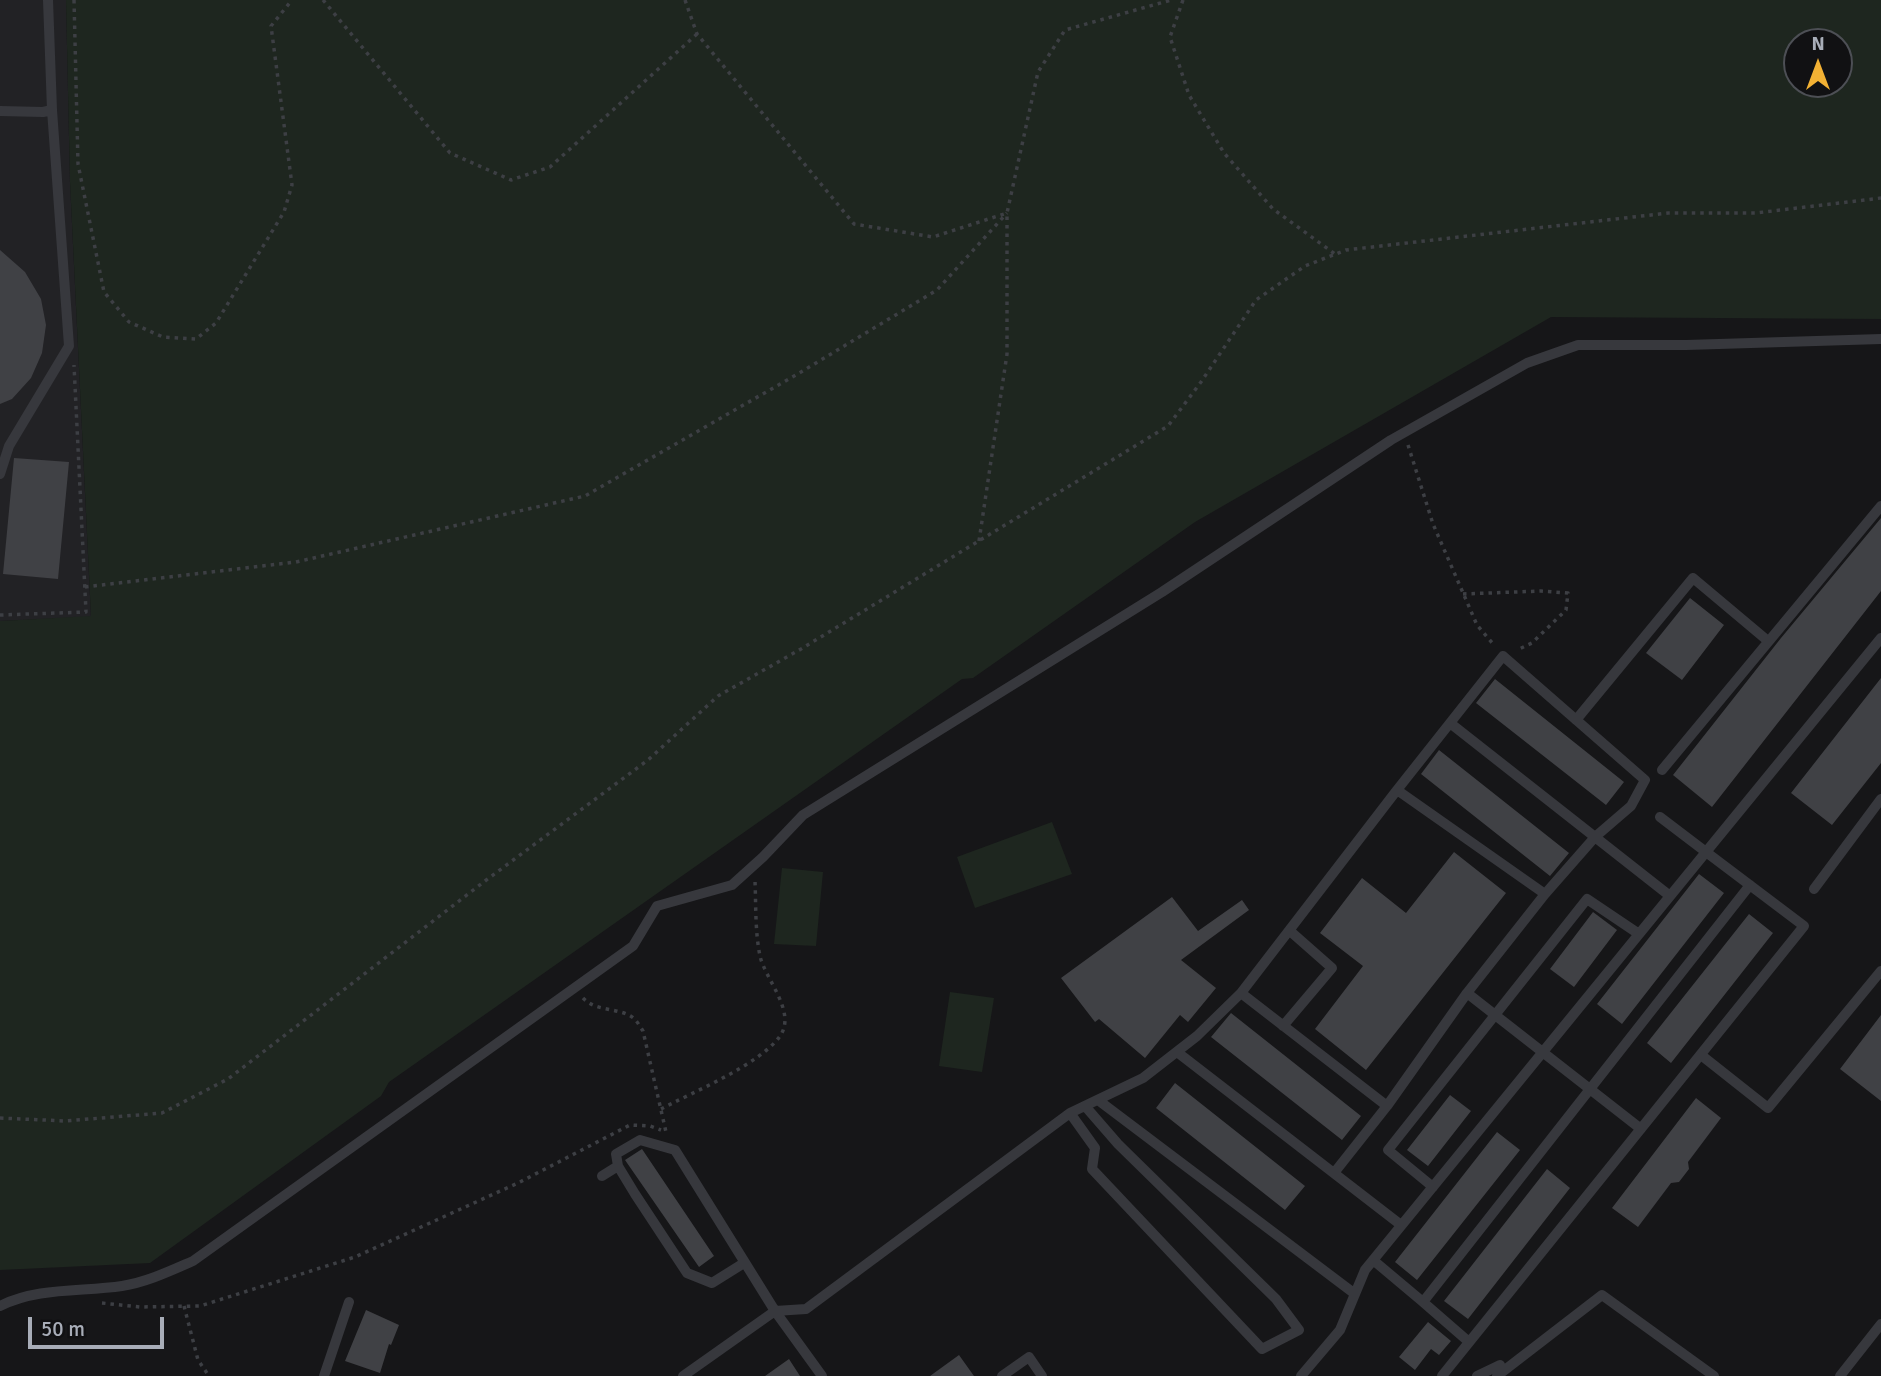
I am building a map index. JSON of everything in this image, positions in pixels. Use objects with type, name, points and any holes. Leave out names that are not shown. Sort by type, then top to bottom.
[{"type":"lane","points":[[0,474],[9,446],[69,346],[52,110],[48,0]]},
{"type":"lane","points":[[0,111],[21,113],[52,110]]},
{"type":"lane","points":[[0,1306],[49,1291],[123,1286],[150,1279],[193,1261],[633,947],[657,906],[732,885],[803,815],[1162,592],[1404,433],[1527,363],[1578,345],[1686,345],[1881,339]]},
{"type":"lane","points":[[1662,770],[1881,506]]},
{"type":"lane","points":[[1576,720],[1693,578],[1768,641]]},
{"type":"lane","points":[[1301,1376],[1340,1330],[1364,1270],[1881,638]]},
{"type":"lane","points":[[683,1376],[775,1311],[806,1309],[1070,1113],[1143,1078],[1197,1036],[1241,993],[1396,790],[1503,656],[1645,780],[1631,806],[1595,837],[1545,894],[1467,993],[1387,1106],[1334,1173]]},
{"type":"lane","points":[[1450,723],[1670,896]]},
{"type":"lane","points":[[1396,790],[1545,894]]},
{"type":"lane","points":[[1814,889],[1881,799]]},
{"type":"lane","points":[[1441,1376],[1804,926],[1660,817]]},
{"type":"lane","points":[[1423,1302],[1751,886]]},
{"type":"lane","points":[[1433,1187],[1388,1150],[1587,899],[1639,934]]},
{"type":"lane","points":[[1283,1026],[1332,968],[1290,931]]},
{"type":"lane","points":[[1701,1055],[1768,1108],[1881,971]]},
{"type":"lane","points":[[1241,993],[1387,1106]]},
{"type":"lane","points":[[1467,993],[1641,1129]]},
{"type":"lane","points":[[1177,1052],[1401,1225]]},
{"type":"lane","points":[[1098,1100],[1355,1294]]},
{"type":"lane","points":[[1070,1113],[1095,1148],[1092,1169],[1262,1349],[1298,1330],[1276,1299],[1118,1144],[1086,1106]]},
{"type":"lane","points":[[744,1263],[712,1283],[687,1273],[618,1166],[616,1154],[640,1140],[675,1150],[775,1311],[822,1376]]},
{"type":"lane","points":[[602,1175],[618,1166]]},
{"type":"lane","points":[[1373,1260],[1469,1342]]},
{"type":"lane","points":[[1497,1376],[1602,1295],[1714,1376]]},
{"type":"lane","points":[[324,1376],[349,1301]]},
{"type":"lane","points":[[1840,1376],[1881,1324]]},
{"type":"lane","points":[[1002,1376],[1029,1357],[1042,1376]]},
{"type":"lane","points":[[1477,1376],[1500,1365]]},
{"type":"path","points":[[75,0],[78,164],[104,292],[129,322],[163,337],[197,339],[216,323],[284,212],[292,185],[271,26],[292,0]]},
{"type":"path","points":[[323,0],[450,153],[511,180],[550,167],[697,34]]},
{"type":"path","points":[[685,0],[697,34],[854,224],[933,237],[1007,213]]},
{"type":"path","points":[[979,541],[1007,354],[1007,213],[1038,72],[1065,30],[1171,0]]},
{"type":"path","points":[[1183,0],[1170,37],[1189,95],[1224,153],[1273,209],[1335,254]]},
{"type":"path","points":[[0,1118],[65,1121],[162,1113],[228,1079],[485,881],[648,760],[718,696],[801,649],[1168,426],[1256,300],[1305,266],[1346,250],[1668,212],[1756,212],[1881,198]]},
{"type":"path","points":[[85,587],[296,562],[585,496],[937,290],[1007,213]]},
{"type":"path","points":[[0,615],[86,612],[74,367],[69,346]]},
{"type":"path","points":[[1404,433],[1433,524],[1476,625],[1503,656],[1532,643],[1566,610],[1568,593],[1541,591],[1463,594]]},
{"type":"path","points":[[661,1109],[762,1054],[782,1035],[784,1018],[779,993],[764,970],[760,954],[754,865]]},
{"type":"path","points":[[574,989],[590,1005],[634,1018],[643,1031],[666,1132],[675,1150]]},
{"type":"path","points":[[99,1303],[140,1307],[200,1306],[355,1257],[517,1183],[629,1125],[650,1126],[666,1132]]},
{"type":"path","points":[[184,1306],[198,1360],[209,1376]]},
{"type":"shaded area","points":[[0,0],[66,0],[70,182],[91,617],[0,621]]},
{"type":"shaded area","points":[[66,0],[1881,0],[1881,319],[1551,317],[1195,522],[973,678],[962,679],[389,1082],[381,1096],[150,1263],[0,1270],[0,621],[91,616],[70,182]]},
{"type":"shaded area","points":[[1052,822],[1072,874],[975,908],[957,857]]},
{"type":"shaded area","points":[[782,868],[823,872],[816,946],[774,944]]},
{"type":"shaded area","points":[[950,992],[994,998],[982,1072],[939,1066]]},
{"type":"building","points":[[0,250],[25,272],[41,299],[46,325],[42,353],[31,378],[12,399],[0,404]]},
{"type":"building","points":[[14,458],[69,462],[58,579],[3,574]]},
{"type":"building","points":[[1881,518],[1881,591],[1712,807],[1673,775],[1781,638]]},
{"type":"building","points":[[1690,598],[1724,625],[1682,680],[1646,653]]},
{"type":"building","points":[[1881,678],[1881,763],[1832,825],[1791,793]]},
{"type":"building","points":[[1495,679],[1624,782],[1606,805],[1476,703]]},
{"type":"building","points":[[1439,750],[1569,853],[1550,876],[1421,774]]},
{"type":"building","points":[[1454,852],[1506,893],[1366,1070],[1315,1029],[1363,966],[1320,933],[1362,878],[1406,913]]},
{"type":"building","points":[[1699,874],[1724,893],[1622,1024],[1597,1004]]},
{"type":"building","points":[[1172,897],[1198,931],[1242,900],[1249,910],[1181,960],[1216,988],[1188,1022],[1180,1015],[1145,1058],[1099,1019],[1095,1022],[1061,978]]},
{"type":"building","points":[[1593,912],[1617,930],[1574,987],[1550,969]]},
{"type":"building","points":[[1749,914],[1773,933],[1671,1063],[1647,1043]]},
{"type":"building","points":[[1231,1013],[1361,1116],[1342,1140],[1211,1037]]},
{"type":"building","points":[[1881,1015],[1881,1101],[1840,1069]]},
{"type":"building","points":[[1175,1083],[1305,1186],[1285,1210],[1156,1108]]},
{"type":"building","points":[[1450,1095],[1471,1111],[1428,1166],[1407,1150]]},
{"type":"building","points":[[1696,1098],[1721,1118],[1688,1162],[1689,1169],[1679,1182],[1671,1183],[1638,1227],[1612,1208]]},
{"type":"building","points":[[1497,1132],[1520,1150],[1417,1280],[1395,1262]]},
{"type":"building","points":[[642,1149],[714,1256],[699,1267],[625,1160]]},
{"type":"building","points":[[1547,1169],[1570,1188],[1468,1319],[1444,1301]]},
{"type":"building","points":[[366,1310],[399,1325],[391,1345],[389,1344],[380,1373],[345,1361]]},
{"type":"building","points":[[1428,1322],[1451,1341],[1439,1355],[1431,1349],[1415,1370],[1399,1357]]},
{"type":"building","points":[[959,1355],[974,1376],[930,1376]]},
{"type":"building","points":[[789,1359],[800,1376],[765,1376]]}]
